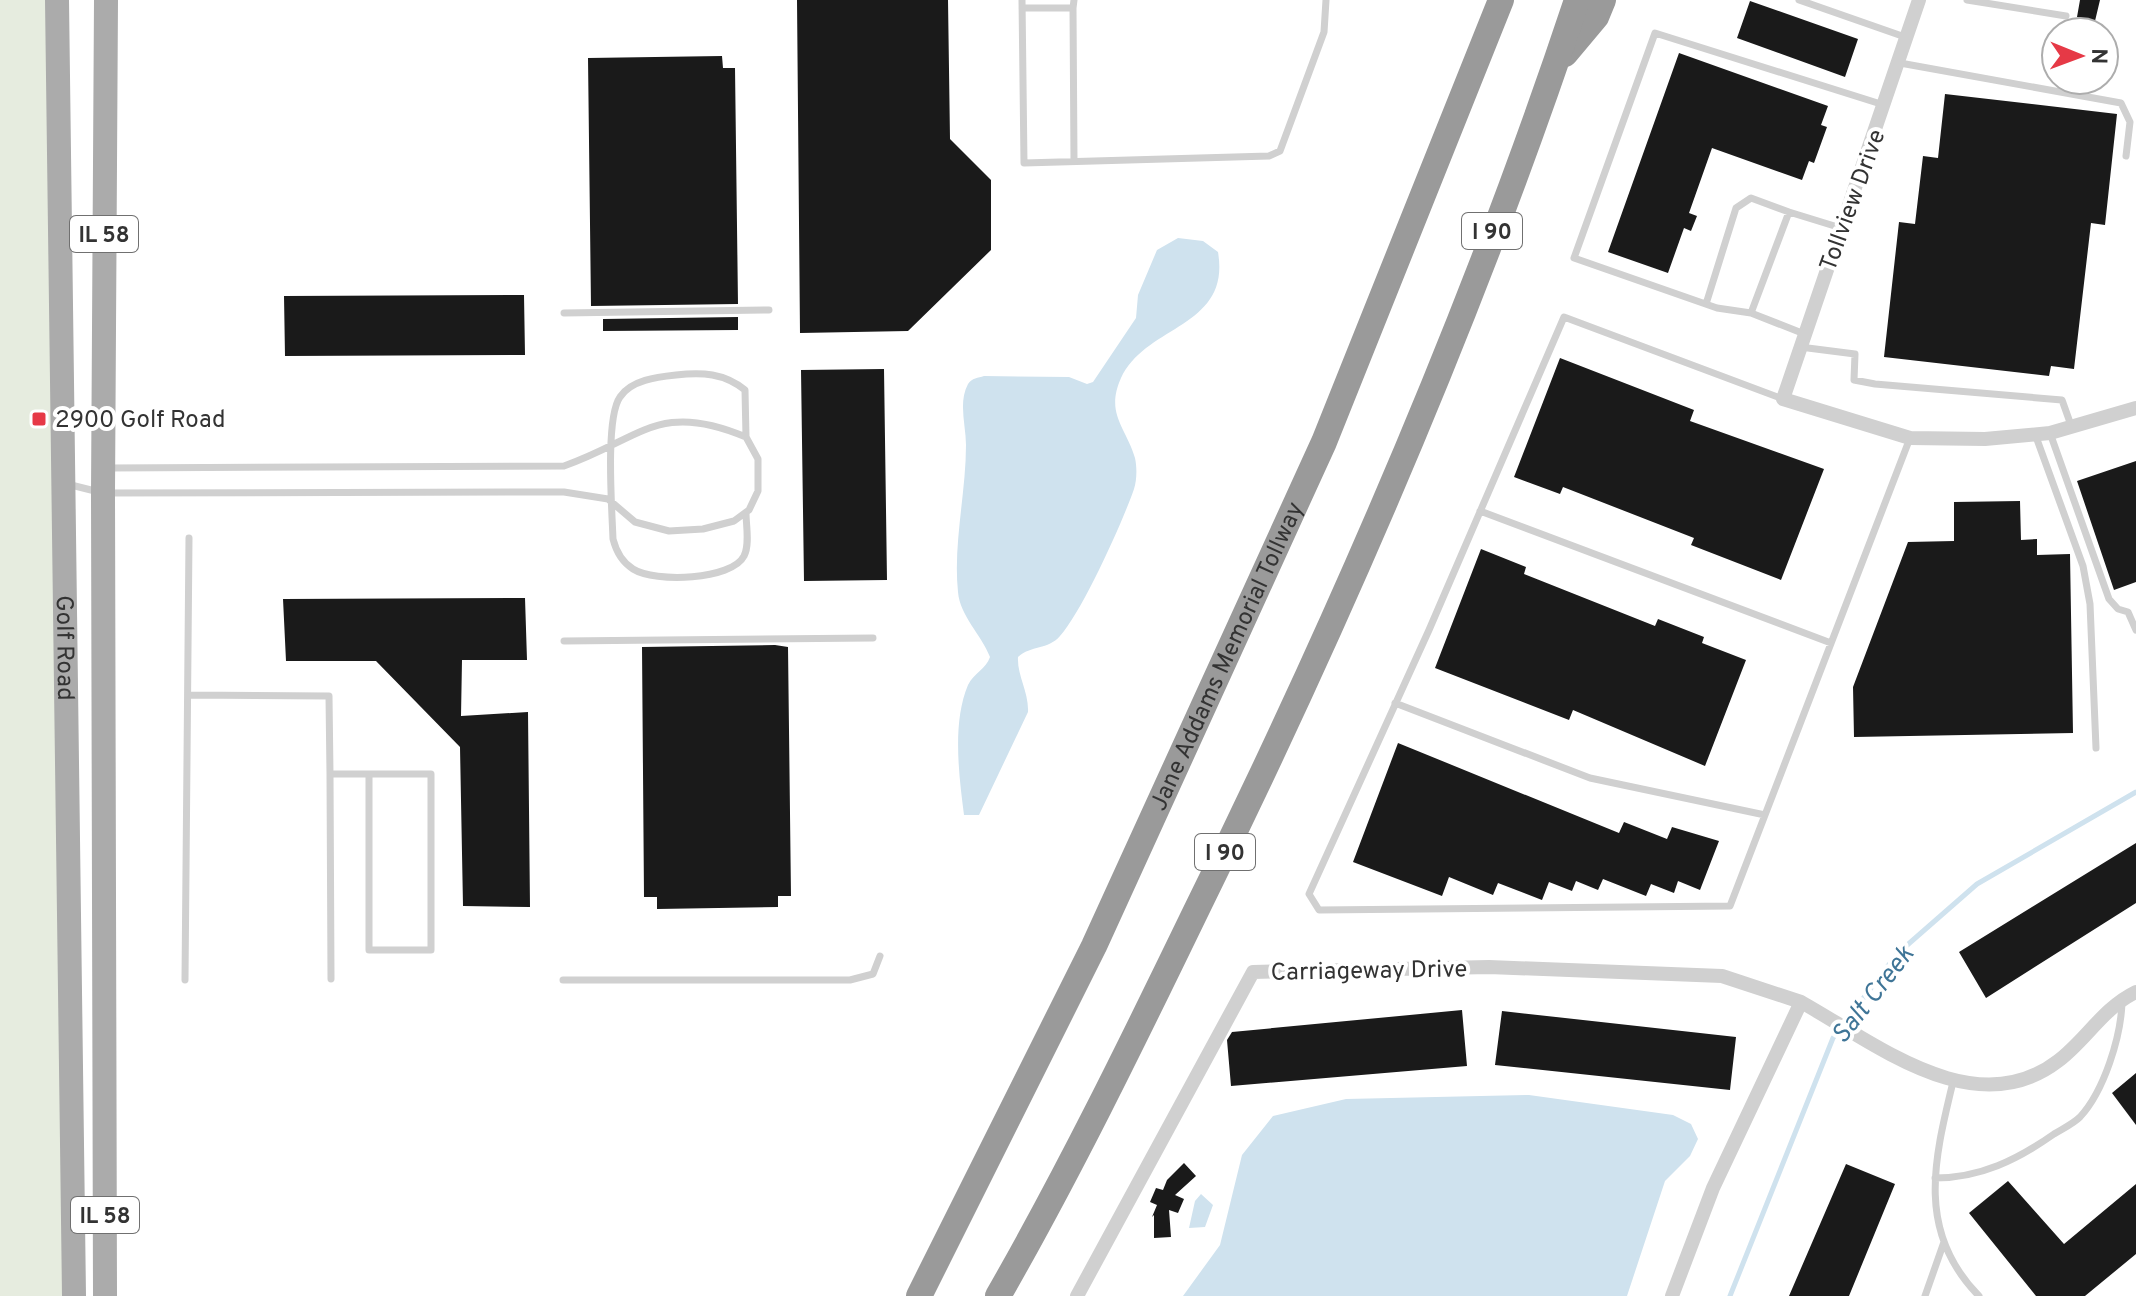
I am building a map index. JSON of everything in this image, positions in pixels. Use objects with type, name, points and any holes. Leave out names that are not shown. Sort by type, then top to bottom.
[{"type":"highway","points":[[1481,56],[1483,0]]},
{"type":"highway","name":"Jane Addams Memorial Tollway","points":[[919,1296],[1094,946],[1324,442],[1501,0]]},
{"type":"highway","name":"I 90","points":[[998,1296],[1162,981],[1287,727],[1429,396],[1555,66],[1577,0]]},
{"type":"highway","points":[[1555,66],[1596,17],[1603,0]]},
{"type":"main road","name":"Golf Road","points":[[57,0],[74,1296]]},
{"type":"main road","name":"Golf Road","points":[[105,1296],[103,468],[106,0]]},
{"type":"street","name":"Tollview Drive","points":[[1783,399],[1800,340],[1886,105],[1919,0]]},
{"type":"street","points":[[1783,399],[1910,438],[1985,439],[2042,434],[2136,408]]},
{"type":"street","name":"Carriageway Drive","points":[[1077,1296],[1253,972],[1489,967],[1722,976],[1801,1002],[1953,1082],[2004,1087],[2033,1076],[2059,1061],[2109,1009],[2136,992]]},
{"type":"street","points":[[1672,1296],[1713,1188],[1801,1002]]},
{"type":"lane","points":[[1074,161],[1073,4],[1022,4],[1024,163],[1269,156],[1280,151],[1324,32],[1326,0]]},
{"type":"lane","points":[[1799,0],[1908,38]]},
{"type":"lane","points":[[1967,0],[2066,16]]},
{"type":"lane","points":[[1886,105],[1655,33],[1574,258],[1706,304],[1751,313],[1800,340],[1855,354],[1854,380],[2062,400],[2072,428]]},
{"type":"lane","points":[[1900,63],[2121,103],[2130,122],[2126,156]]},
{"type":"lane","points":[[1706,304],[1736,208],[1751,198],[1842,229]]},
{"type":"lane","points":[[1751,313],[1789,212]]},
{"type":"lane","points":[[564,313],[769,310]]},
{"type":"lane","points":[[1783,399],[1564,317],[1309,894],[1319,910],[1730,906],[1910,438]]},
{"type":"lane","points":[[65,484],[103,493],[564,492],[612,502],[635,522],[669,531],[703,529],[734,521],[746,513],[758,491],[758,459],[746,437],[745,390],[730,377],[698,373],[657,377],[630,386],[618,398],[611,445],[612,502],[617,553],[634,570],[659,576],[712,576],[739,565],[747,552],[746,513]]},
{"type":"lane","points":[[103,468],[564,466],[596,455],[663,422],[696,422],[746,437]]},
{"type":"lane","points":[[2042,434],[2109,599],[2118,609],[2132,611],[2136,630]]},
{"type":"lane","points":[[2042,434],[2083,566],[2090,604],[2096,748]]},
{"type":"lane","points":[[1480,511],[1831,643]]},
{"type":"lane","points":[[185,980],[189,538]]},
{"type":"lane","points":[[564,641],[873,638]]},
{"type":"lane","points":[[188,695],[329,696],[331,979]]},
{"type":"lane","points":[[1395,703],[1590,778],[1765,815]]},
{"type":"lane","points":[[330,774],[369,774],[431,774],[431,950],[369,950],[369,774]]},
{"type":"lane","points":[[563,980],[850,980],[873,974],[880,956]]},
{"type":"lane","points":[[1935,1178],[1980,1174],[2028,1152],[2080,1117],[2105,1076],[2121,1025],[2122,1000]]},
{"type":"lane","points":[[1953,1082],[1934,1158],[1938,1232],[1979,1296]]},
{"type":"lane","points":[[1925,1296],[1944,1242]]},
{"type":"shaded area","points":[[0,0],[57,0],[74,1296],[0,1296]]},
{"type":"water","points":[[1178,238],[1203,241],[1218,252],[1219,277],[1212,296],[1200,311],[1133,360],[1121,378],[1115,401],[1116,411],[1135,458],[1134,489],[1101,566],[1069,624],[1055,640],[1018,657],[1028,712],[979,815],[964,815],[958,750],[960,716],[968,685],[990,657],[963,609],[958,592],[957,556],[966,437],[965,391],[971,380],[984,376],[1069,377],[1087,384],[1093,382],[1136,318],[1138,295],[1157,250]]},
{"type":"water","points":[[1529,1095],[1673,1115],[1691,1124],[1698,1139],[1690,1156],[1665,1181],[1627,1296],[1183,1296],[1220,1245],[1242,1155],[1273,1116],[1346,1099]]},
{"type":"water","points":[[1201,1194],[1213,1205],[1205,1227],[1189,1228],[1195,1201]]},
{"type":"building","points":[[797,0],[948,0],[950,139],[991,180],[991,250],[908,331],[800,333]]},
{"type":"building","points":[[2080,0],[2100,0],[2096,16],[2077,16]]},
{"type":"building","points":[[1750,1],[1858,39],[1845,77],[1737,38]]},
{"type":"building","points":[[1679,53],[1828,106],[1821,125],[1827,127],[1814,163],[1809,161],[1802,180],[1712,148],[1689,213],[1697,216],[1691,231],[1684,228],[1668,273],[1608,252]]},
{"type":"building","points":[[722,56],[723,68],[735,68],[738,304],[591,306],[588,58]]},
{"type":"building","points":[[1945,94],[2117,114],[2105,225],[2091,223],[2074,369],[2051,366],[2049,376],[1884,357],[1899,222],[1915,224],[1923,156],[1938,158]]},
{"type":"building","points":[[524,295],[525,355],[285,356],[284,296]]},
{"type":"building","points":[[738,317],[738,330],[603,331],[603,319]]},
{"type":"building","points":[[1560,358],[1694,410],[1690,421],[1824,469],[1781,580],[1691,545],[1694,538],[1563,487],[1560,494],[1514,477]]},
{"type":"building","points":[[884,369],[887,580],[804,581],[801,370]]},
{"type":"building","points":[[2136,461],[2136,582],[2114,590],[2077,481]]},
{"type":"building","points":[[2020,501],[2021,540],[2037,539],[2037,555],[2070,554],[2073,733],[1854,737],[1853,687],[1908,542],[1954,541],[1954,502]]},
{"type":"building","points":[[1481,549],[1526,567],[1524,574],[1655,626],[1658,619],[1704,637],[1702,643],[1746,660],[1705,766],[1573,710],[1569,720],[1435,668]]},
{"type":"building","points":[[525,598],[527,660],[462,660],[461,716],[528,712],[530,907],[463,906],[460,747],[376,661],[286,661],[283,599]]},
{"type":"building","points":[[642,647],[788,647],[791,896],[778,896],[778,907],[657,909],[657,897],[644,897]]},
{"type":"building","points":[[1398,743],[1619,833],[1624,822],[1667,839],[1672,827],[1719,841],[1700,890],[1678,881],[1674,893],[1651,884],[1646,896],[1603,879],[1598,890],[1576,881],[1572,891],[1549,882],[1542,900],[1498,883],[1493,895],[1449,877],[1442,896],[1353,862]]},
{"type":"building","points":[[2136,843],[2136,903],[1986,998],[1959,952]]},
{"type":"building","points":[[1462,1010],[1467,1066],[1231,1086],[1227,1040],[1232,1032]]},
{"type":"building","points":[[1502,1011],[1736,1037],[1730,1090],[1495,1065]]},
{"type":"building","points":[[2136,1073],[2136,1125],[2112,1093]]},
{"type":"building","points":[[1184,1163],[1196,1176],[1175,1195],[1184,1199],[1178,1213],[1169,1210],[1171,1237],[1154,1238],[1154,1215],[1152,1217],[1157,1205],[1150,1202],[1156,1188],[1163,1190],[1167,1180]]},
{"type":"building","points":[[1846,1164],[1895,1184],[1849,1296],[1789,1296]]},
{"type":"building","points":[[2008,1181],[2064,1244],[2136,1184],[2136,1254],[2085,1296],[2036,1296],[1969,1213]]},
{"type":"waterway","name":"Salt Creek","points":[[1730,1296],[1833,1038],[1897,954],[1977,884],[2136,792]]},
{"type":"place","name":"2900 Golf Road","points":[[39,419]]}]
